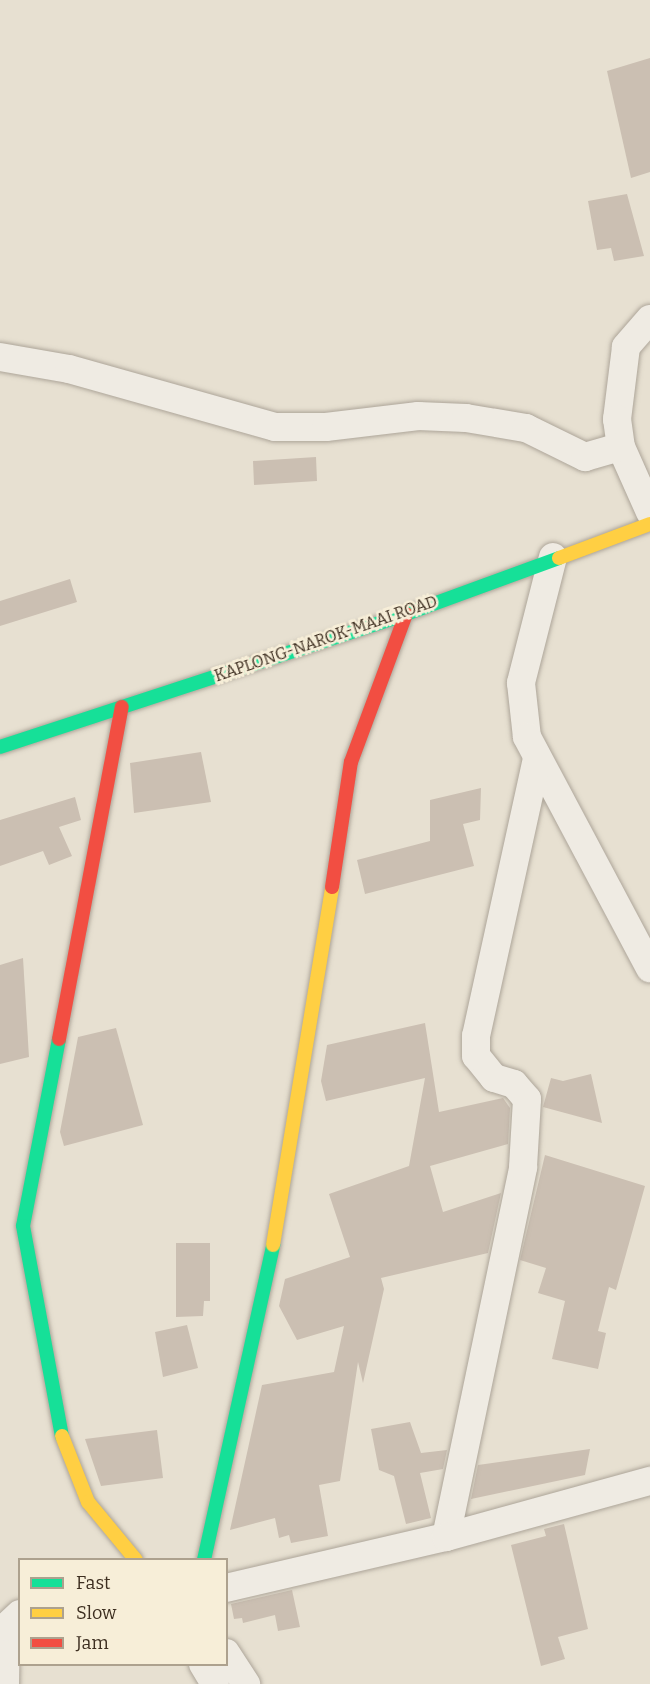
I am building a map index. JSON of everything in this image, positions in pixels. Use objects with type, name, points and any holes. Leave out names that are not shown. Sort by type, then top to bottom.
[{"type":"main road","name":"KAPLONG-NAROK-MAAI ROAD","points":[[0,747],[406,614],[554,556],[650,524]]},
{"type":"main road","points":[[204,1558],[286,1187],[351,762],[406,614]]},
{"type":"main road","points":[[122,706],[23,1226],[65,1451],[88,1502],[134,1558]]},
{"type":"street","points":[[650,319],[626,347],[617,419],[621,447],[650,512]]},
{"type":"street","points":[[0,357],[69,369],[275,427],[457,417],[526,428],[585,458],[621,447]]},
{"type":"street","points":[[554,556],[521,683],[527,737],[650,968]]},
{"type":"street","points":[[446,1537],[523,1167],[527,1099],[514,1084],[494,1078],[476,1056],[476,1036],[537,759]]},
{"type":"street","points":[[228,1588],[446,1537],[650,1481]]},
{"type":"street","points":[[5,1684],[6,1627],[18,1616]]},
{"type":"street","points":[[228,1656],[246,1684]]},
{"type":"street","points":[[204,1666],[215,1684]]},
{"type":"building","points":[[650,58],[650,172],[631,178],[607,71]]},
{"type":"building","points":[[627,194],[644,256],[614,261],[611,248],[597,250],[588,201]]},
{"type":"building","points":[[316,457],[317,481],[254,485],[253,461]]},
{"type":"building","points":[[70,579],[77,602],[0,626],[0,601]]},
{"type":"building","points":[[201,752],[211,802],[134,813],[130,763]]},
{"type":"building","points":[[481,788],[480,820],[463,824],[474,866],[365,894],[357,860],[430,841],[430,800]]},
{"type":"building","points":[[75,797],[81,820],[59,827],[72,856],[49,865],[43,851],[0,866],[0,820]]},
{"type":"building","points":[[23,958],[29,1057],[0,1064],[0,965]]},
{"type":"building","points":[[425,1023],[439,1112],[503,1098],[510,1108],[508,1144],[430,1166],[443,1212],[501,1193],[488,1253],[381,1278],[384,1289],[363,1383],[358,1362],[340,1481],[319,1485],[328,1536],[291,1543],[289,1535],[279,1538],[275,1518],[230,1530],[262,1385],[334,1372],[344,1326],[297,1340],[279,1306],[285,1279],[350,1257],[329,1194],[409,1166],[425,1078],[326,1101],[321,1081],[327,1045]]},
{"type":"building","points":[[116,1028],[143,1125],[64,1146],[60,1132],[78,1037]]},
{"type":"building","points":[[591,1074],[602,1123],[543,1107],[551,1078],[563,1081]]},
{"type":"building","points":[[545,1155],[645,1186],[616,1290],[609,1287],[598,1331],[606,1333],[598,1369],[552,1359],[565,1301],[538,1293],[546,1268],[520,1260]]},
{"type":"building","points":[[176,1243],[210,1243],[210,1301],[204,1301],[203,1316],[176,1317]]},
{"type":"building","points":[[187,1325],[198,1368],[163,1377],[155,1332]]},
{"type":"building","points":[[410,1422],[421,1453],[447,1450],[443,1469],[420,1473],[431,1518],[406,1524],[394,1476],[379,1470],[371,1429]]},
{"type":"building","points":[[157,1430],[163,1478],[101,1486],[85,1439]]},
{"type":"building","points":[[590,1449],[585,1475],[471,1499],[478,1465]]},
{"type":"building","points":[[564,1524],[588,1629],[558,1637],[565,1659],[541,1666],[511,1545],[546,1536],[544,1529]]},
{"type":"building","points":[[292,1590],[300,1627],[278,1631],[275,1615],[243,1623],[242,1618],[234,1619],[231,1604]]},
{"type":"traffic: fast","points":[[0,747],[406,614],[559,558]]},
{"type":"traffic: fast","points":[[59,1039],[23,1226],[62,1436]]},
{"type":"traffic: fast","points":[[204,1558],[273,1245]]},
{"type":"traffic: slow","points":[[559,558],[650,524]]},
{"type":"traffic: slow","points":[[273,1245],[332,887]]},
{"type":"traffic: slow","points":[[62,1436],[88,1502],[134,1558]]},
{"type":"traffic: jam","points":[[332,887],[351,762],[406,614]]},
{"type":"traffic: jam","points":[[59,1039],[122,707]]}]
